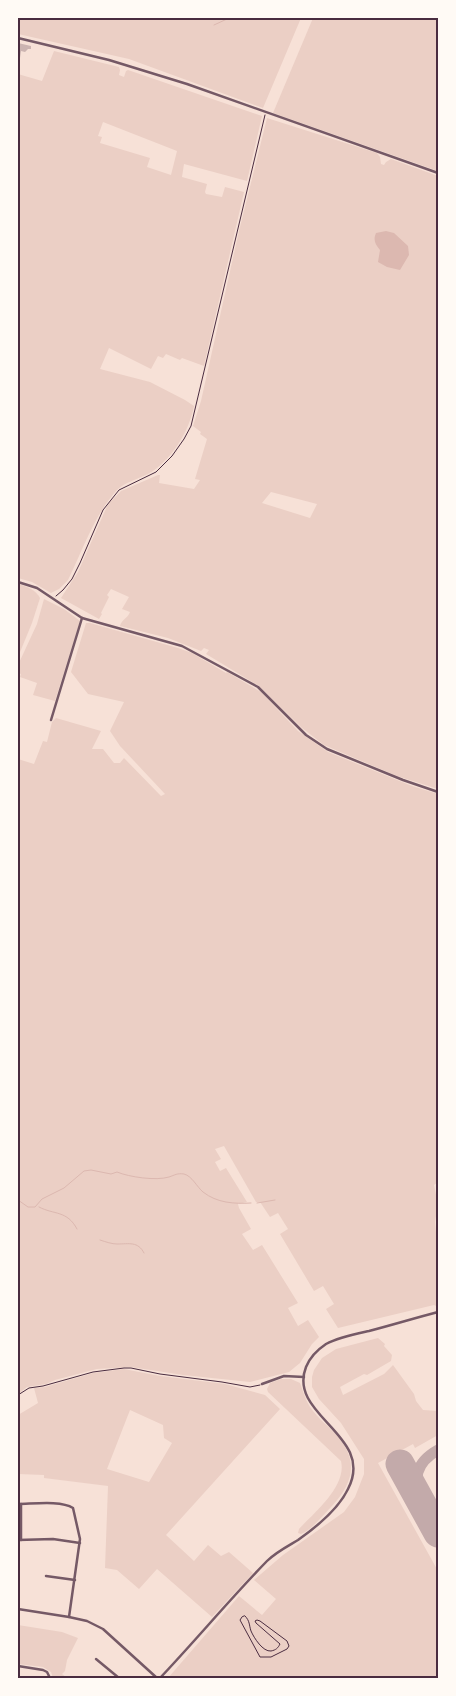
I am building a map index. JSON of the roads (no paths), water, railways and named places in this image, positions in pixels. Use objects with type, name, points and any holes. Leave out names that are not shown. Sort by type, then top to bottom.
[{"type":"street","points":[[18,38],[109,60],[187,84],[438,173]]},
{"type":"street","points":[[18,582],[37,588],[82,618],[182,646],[258,687],[306,734],[327,749],[438,792]]},
{"type":"street","points":[[51,720],[82,618]]},
{"type":"street","points":[[18,1609],[87,1621],[103,1629],[158,1678],[268,1560],[315,1527],[340,1501],[348,1489],[354,1472],[352,1454],[342,1438],[317,1413],[305,1393],[304,1377],[310,1359],[327,1344],[345,1337],[438,1312]]},
{"type":"street","points":[[262,1384],[284,1376],[304,1377]]},
{"type":"street","points":[[69,1617],[80,1543],[71,1507],[55,1504],[19,1504],[19,1540],[53,1539],[80,1543]]},
{"type":"street","points":[[46,1576],[75,1580]]},
{"type":"street","points":[[96,1659],[119,1678]]},
{"type":"street","points":[[18,1666],[43,1670],[47,1672],[50,1678]]},
{"type":"waterway","points":[[214,25],[227,19]]},
{"type":"waterway","points":[[18,1200],[28,1207],[35,1207],[42,1199],[64,1188],[84,1171],[91,1170],[111,1174],[117,1172],[135,1177],[150,1178],[164,1178],[184,1174],[192,1179],[208,1196],[232,1203],[251,1203]]},
{"type":"waterway","points":[[257,1203],[275,1200]]},
{"type":"waterway","points":[[39,1207],[65,1216],[77,1229]]},
{"type":"waterway","points":[[100,1240],[113,1244],[136,1245],[144,1253]]}]
